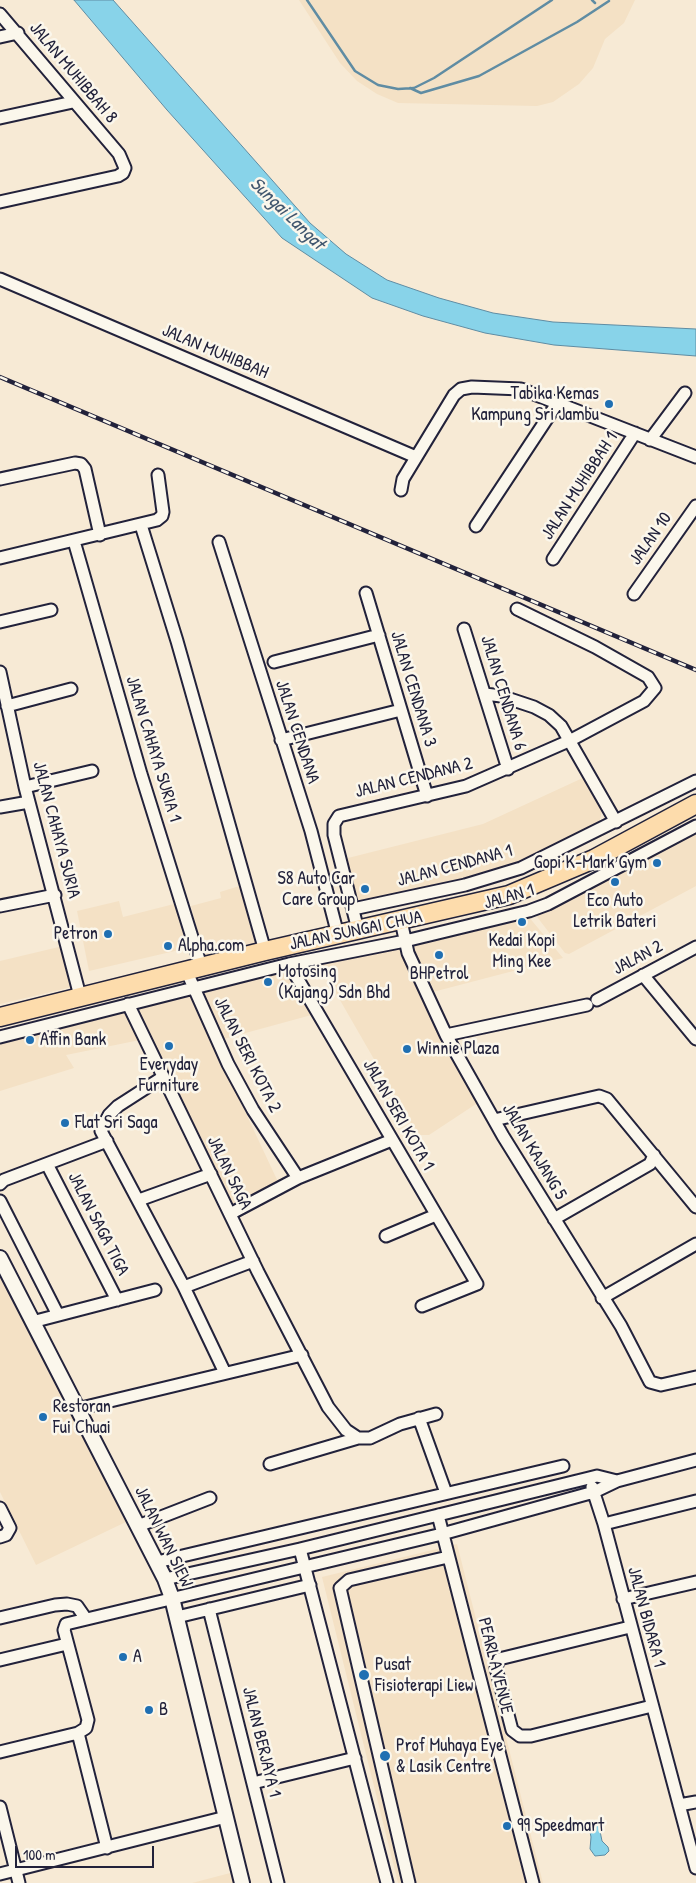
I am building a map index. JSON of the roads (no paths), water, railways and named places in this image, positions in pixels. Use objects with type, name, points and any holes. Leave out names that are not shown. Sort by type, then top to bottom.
[{"type":"main road","name":"JALAN SUNGAI CHUA","points":[[0,1017],[265,951],[459,908],[522,890],[594,859],[696,804]]},
{"type":"street","name":"JALAN MUHIBBAH 8","points":[[0,14],[119,154],[124,168],[124,173],[118,176],[0,202]]},
{"type":"street","points":[[0,37],[18,33]]},
{"type":"street","points":[[0,118],[73,102]]},
{"type":"street","name":"JALAN MUHIBBAH","points":[[0,279],[416,458]]},
{"type":"street","points":[[400,490],[403,479],[454,395],[461,389],[472,387],[521,389],[696,457]]},
{"type":"street","points":[[650,440],[684,393]]},
{"type":"street","points":[[476,526],[558,402]]},
{"type":"street","name":"JALAN MUHIBBAH 1","points":[[553,559],[635,433]]},
{"type":"street","points":[[0,479],[75,463],[81,464],[85,469],[100,535]]},
{"type":"street","points":[[0,558],[157,520],[162,516],[158,475]]},
{"type":"street","name":"JALAN 10","points":[[634,594],[696,506]]},
{"type":"street","points":[[141,525],[177,641],[265,951]]},
{"type":"street","name":"JALAN CAHAYA SURIA 1","points":[[74,541],[194,968]]},
{"type":"street","name":"JALAN CENDANA","points":[[219,542],[311,831],[338,935]]},
{"type":"street","name":"JALAN CENDANA 3","points":[[366,593],[427,796]]},
{"type":"street","name":"JALAN CENDANA 2","points":[[353,909],[334,835],[336,819],[345,813],[466,786],[508,769],[571,740],[644,702],[655,688],[648,677],[603,651],[517,609]]},
{"type":"street","points":[[0,622],[51,610]]},
{"type":"street","name":"JALAN CENDANA 6","points":[[464,628],[508,769]]},
{"type":"street","points":[[274,662],[379,635]]},
{"type":"street","name":"JALAN CAHAYA SURIA","points":[[0,672],[4,699],[29,802],[55,894],[80,996]]},
{"type":"street","points":[[4,699],[71,690]]},
{"type":"street","points":[[484,694],[501,696],[534,707],[549,715],[562,726],[616,822]]},
{"type":"street","points":[[282,740],[401,710]]},
{"type":"street","points":[[26,787],[92,771]]},
{"type":"street","name":"JALAN CENDANA 1","points":[[353,909],[497,876],[544,857],[696,781]]},
{"type":"street","points":[[0,807],[29,802]]},
{"type":"street","name":"JALAN 1","points":[[0,1037],[289,964],[405,941],[529,912],[548,904],[696,826]]},
{"type":"street","points":[[0,906],[55,894]]},
{"type":"street","points":[[459,908],[465,927]]},
{"type":"street","points":[[353,909],[358,930]]},
{"type":"street","name":"JALAN KAJANG 5","points":[[401,921],[408,953],[446,1035],[494,1120],[621,1326],[650,1382],[661,1385],[696,1377]]},
{"type":"street","name":"JALAN 2","points":[[446,1035],[592,1002],[696,946]]},
{"type":"street","name":"JALAN SERI KOTA 1","points":[[289,964],[477,1284],[422,1306]]},
{"type":"street","name":"JALAN SERI KOTA 2","points":[[194,968],[193,988],[228,1064],[253,1110],[298,1178]]},
{"type":"street","points":[[643,975],[696,1039]]},
{"type":"street","name":"JALAN SAGA","points":[[128,1004],[253,1261],[328,1407],[346,1430],[358,1438]]},
{"type":"street","points":[[163,1076],[130,1098],[109,1116],[101,1131],[184,1287],[226,1373]]},
{"type":"street","points":[[494,1120],[599,1096],[606,1098],[696,1207]]},
{"type":"street","points":[[0,1184],[4,1180],[107,1140]]},
{"type":"street","points":[[230,1214],[298,1178],[392,1140]]},
{"type":"street","points":[[554,1219],[650,1164],[654,1155]]},
{"type":"street","name":"JALAN SAGA TIGA","points":[[47,1164],[117,1300]]},
{"type":"street","points":[[139,1200],[211,1174]]},
{"type":"street","points":[[0,1201],[58,1315]]},
{"type":"street","points":[[386,1236],[436,1215]]},
{"type":"street","points":[[602,1298],[696,1244]]},
{"type":"street","name":"JALAN WAN SIEW","points":[[0,1258],[165,1578],[172,1598],[242,1883]]},
{"type":"street","points":[[184,1287],[253,1261]]},
{"type":"street","points":[[32,1322],[155,1290]]},
{"type":"street","points":[[78,1409],[302,1355]]},
{"type":"street","points":[[270,1464],[358,1438],[370,1438],[400,1424],[436,1414]]},
{"type":"street","points":[[419,1418],[446,1493]]},
{"type":"street","points":[[0,1752],[78,1733],[86,1728],[88,1720],[67,1644],[64,1630],[66,1624],[442,1534],[594,1492],[617,1481],[696,1460]]},
{"type":"street","points":[[157,1562],[564,1466]]},
{"type":"street","points":[[165,1578],[300,1549],[597,1476],[617,1481]]},
{"type":"street","name":"JALAN BIDARA 1","points":[[589,1478],[604,1524],[696,1868]]},
{"type":"street","points":[[138,1526],[210,1498]]},
{"type":"street","points":[[604,1524],[696,1501]]},
{"type":"street","points":[[0,1508],[10,1528],[6,1534],[0,1537]]},
{"type":"street","name":"PEARL AVENUE","points":[[438,1515],[532,1883]]},
{"type":"street","points":[[300,1549],[387,1883]]},
{"type":"street","points":[[408,1883],[340,1588],[348,1580],[448,1556]]},
{"type":"street","points":[[623,1599],[696,1582]]},
{"type":"street","points":[[176,1617],[310,1585]]},
{"type":"street","points":[[0,1618],[67,1604],[77,1606],[86,1619]]},
{"type":"street","name":"JALAN BERJAYA 1","points":[[209,1609],[278,1883]]},
{"type":"street","points":[[630,1627],[499,1659],[496,1668],[512,1730],[520,1736],[531,1736],[652,1706]]},
{"type":"street","points":[[0,1660],[67,1644]]},
{"type":"street","points":[[78,1733],[107,1848]]},
{"type":"street","points":[[253,1783],[355,1758]]},
{"type":"street","points":[[679,1805],[696,1802]]},
{"type":"street","points":[[0,1808],[19,1883]]},
{"type":"street","points":[[0,1874],[226,1817]]},
{"type":"water","name":"Sungai Langat","points":[[74,0],[113,0],[310,223],[346,254],[387,280],[439,298],[493,313],[553,322],[696,329],[696,356],[554,345],[485,333],[423,316],[372,298],[282,238],[167,110]]},
{"type":"water","points":[[594,1824],[599,1826],[602,1841],[608,1847],[609,1851],[605,1855],[595,1856],[590,1849],[591,1837],[589,1827]]},
{"type":"waterway","points":[[307,0],[355,71],[378,85],[398,89],[414,88],[434,78],[552,0]]},
{"type":"waterway","points":[[592,0],[595,3]]},
{"type":"waterway","points":[[410,88],[421,93],[479,76],[577,22],[609,1]]},
{"type":"railway","points":[[0,377],[696,670]]},
{"type":"place","name":"Tabika Kemas Kampung Sri Jambu","points":[[609,404]]},
{"type":"place","name":"Gopi K-Mark Gym","points":[[657,863]]},
{"type":"place","name":"Eco Auto Letrik Bateri","points":[[615,882]]},
{"type":"place","name":"S8 Auto Car Care Group","points":[[365,889]]},
{"type":"place","name":"Kedai Kopi Ming Kee","points":[[522,922]]},
{"type":"place","name":"Petron","points":[[108,934]]},
{"type":"place","name":"Alpha.com","points":[[168,946]]},
{"type":"place","name":"BHPetrol","points":[[439,955]]},
{"type":"place","name":"Motosing (Kajang) Sdn Bhd","points":[[268,982]]},
{"type":"place","name":"Affin Bank","points":[[30,1040]]},
{"type":"place","name":"Everyday Furniture","points":[[169,1046]]},
{"type":"place","name":"Winnie Plaza","points":[[407,1049]]},
{"type":"place","name":"Flat Sri Saga","points":[[65,1123]]},
{"type":"place","name":"Restoran Fui Chuai","points":[[43,1417]]},
{"type":"place","name":"A","points":[[123,1657]]},
{"type":"place","name":"Pusat Fisioterapi Liew","points":[[364,1675]]},
{"type":"place","name":"B","points":[[149,1710]]},
{"type":"place","name":"Prof Muhaya Eye & Lasik Centre","points":[[385,1756]]},
{"type":"place","name":"99 Speedmart","points":[[507,1826]]}]
